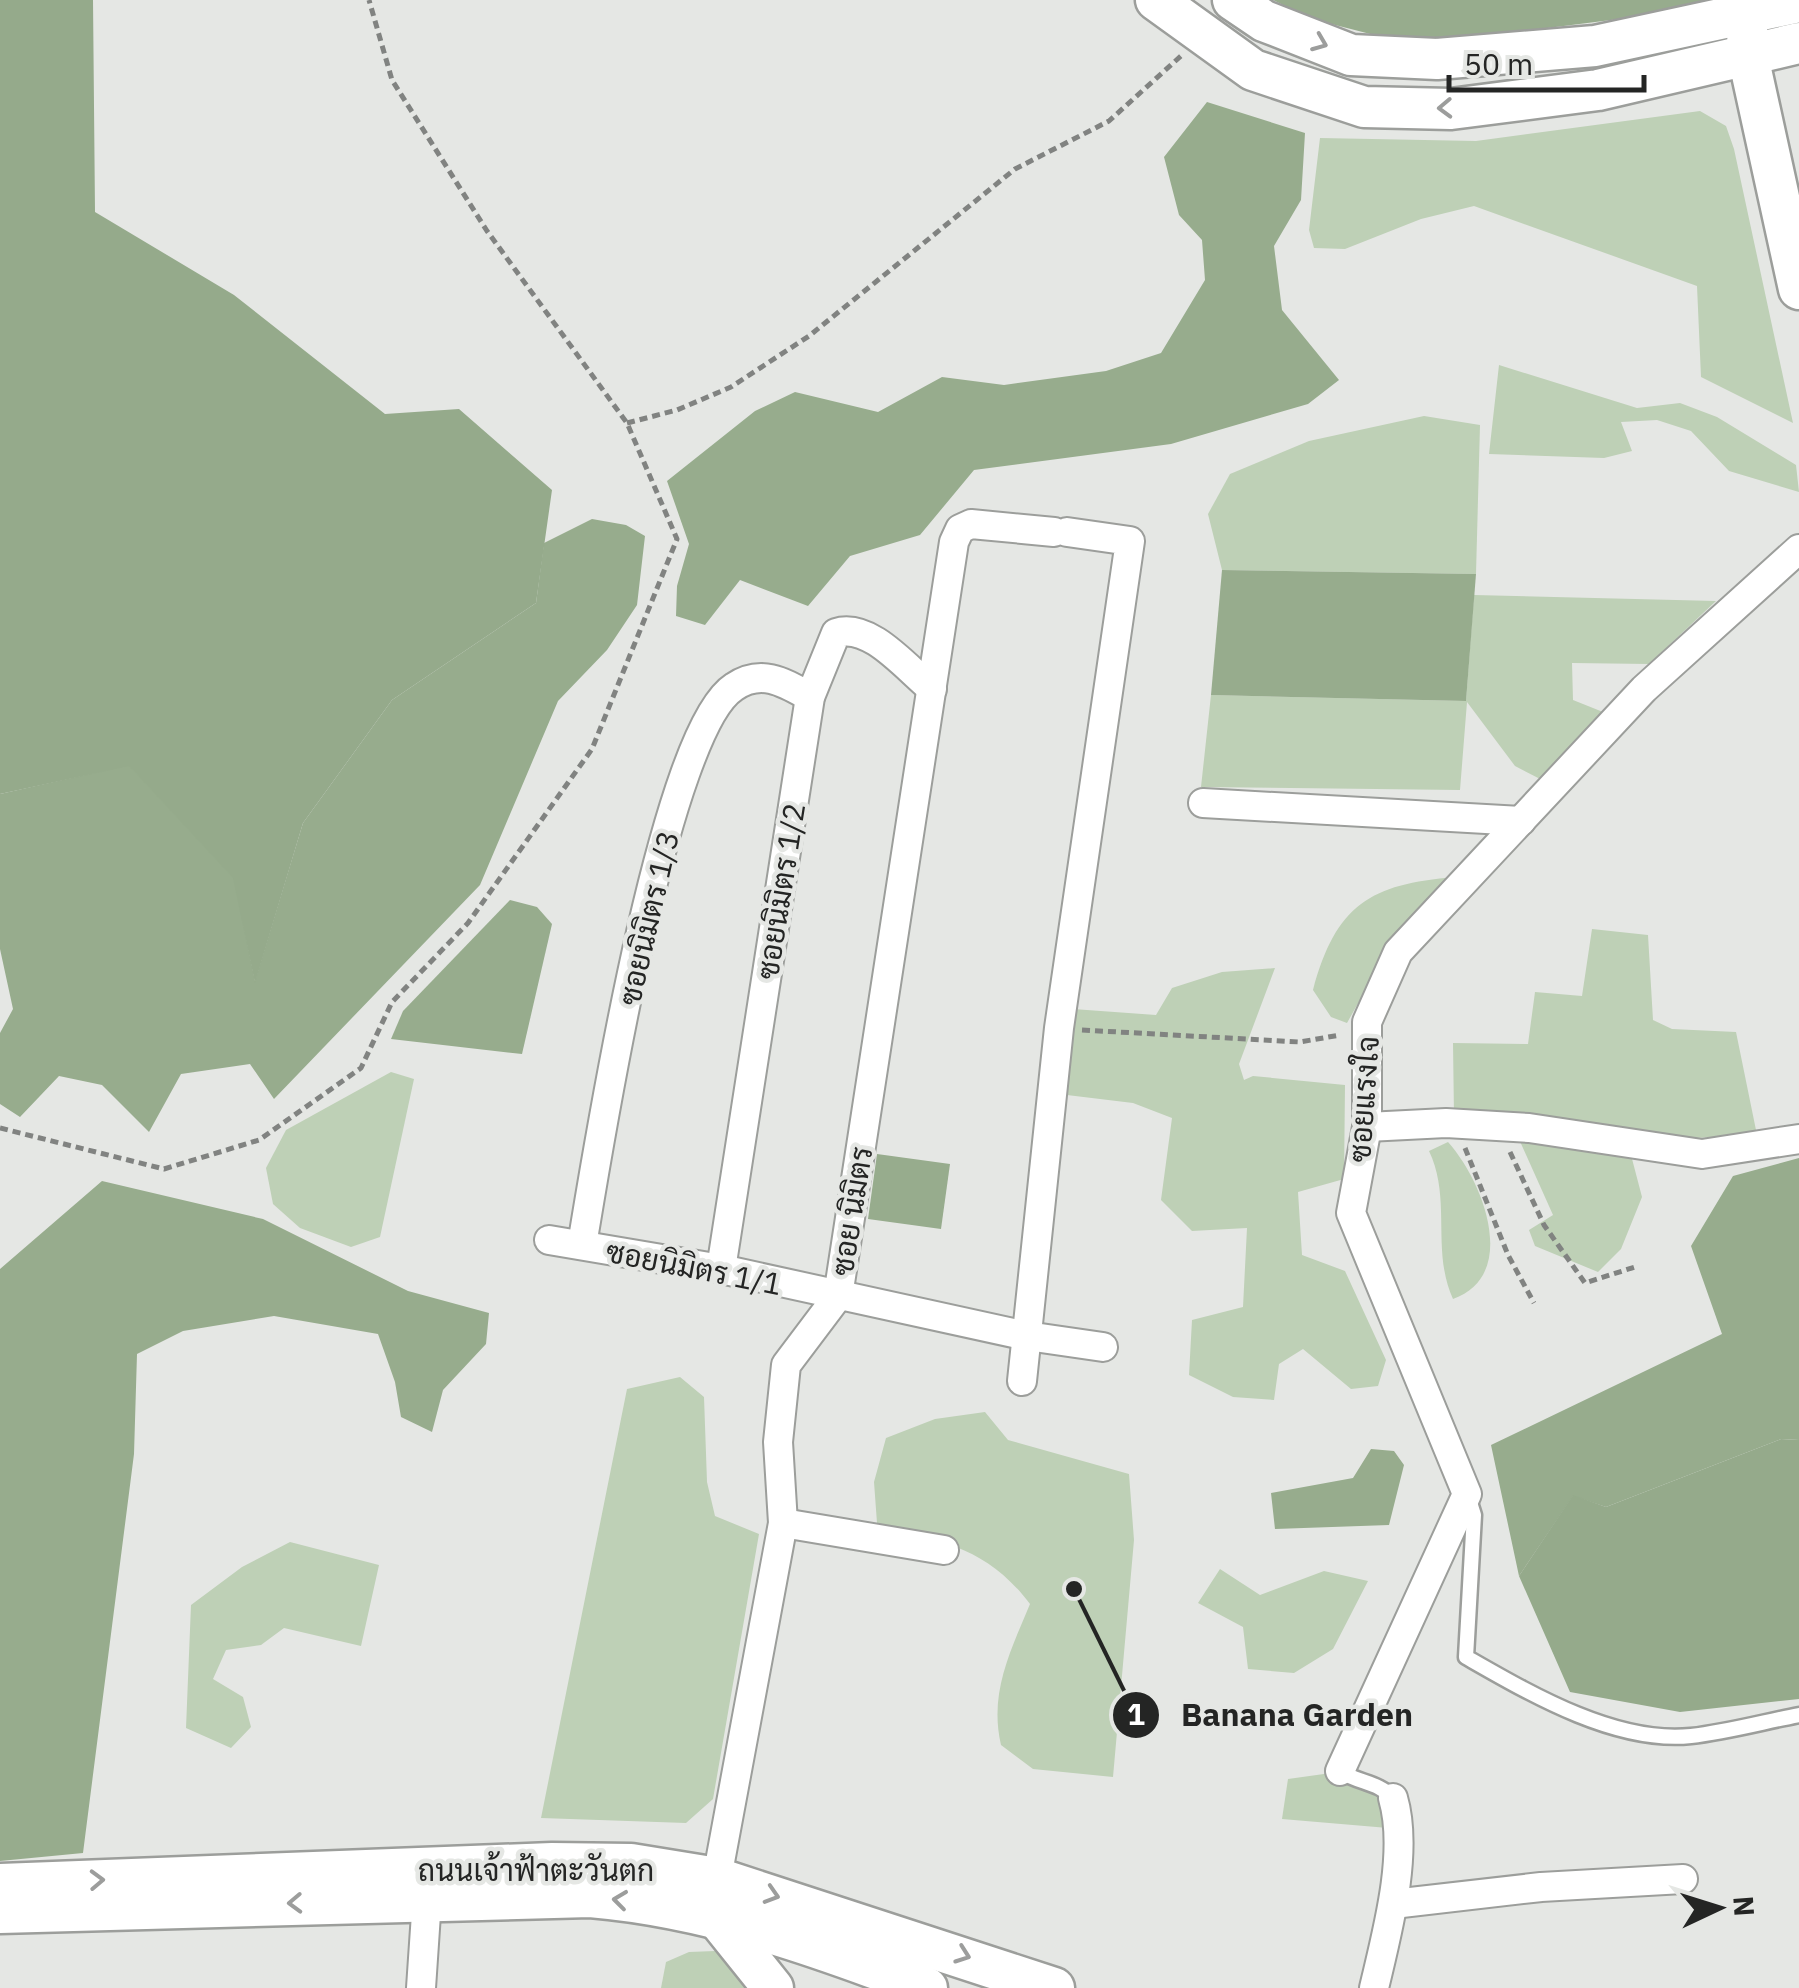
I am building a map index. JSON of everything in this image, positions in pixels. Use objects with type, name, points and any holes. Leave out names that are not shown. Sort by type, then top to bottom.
[{"type":"main road","points":[[1156,0],[1253,70],[1364,106],[1451,109],[1598,90],[1799,43]]},
{"type":"main road","points":[[1234,0],[1264,21],[1351,55],[1436,59],[1594,46],[1746,7],[1799,2]]},
{"type":"main road","points":[[1746,7],[1748,56],[1799,290]]},
{"type":"main road","points":[[1594,46],[1598,90]]},
{"type":"main road","name":"ถนนเจ้าฟ้าตะวันตก","points":[[0,1884],[552,1862],[631,1864],[716,1897],[825,1950],[1054,1988]]},
{"type":"main road","points":[[716,1897],[774,1988]]},
{"type":"main road","name":"ถนนเจ้าฟ้าตะวันตก","points":[[0,1913],[426,1899],[716,1897]]},
{"type":"main road","name":"ถนนเจ้าฟ้าตะวันตก","points":[[868,1960],[928,1988]]},
{"type":"street","name":"ซอย นิมิตร","points":[[716,1897],[782,1524],[778,1442],[786,1365],[838,1296],[950,588],[954,542],[960,529],[989,523],[1130,541],[1059,1028]]},
{"type":"street","name":"ซอยแรงใจ","points":[[1467,1494],[1351,1212],[1366,1127],[1368,1022],[1398,952],[1644,689],[1799,549]]},
{"type":"street","name":"ซอยนิมิตร 1/2","points":[[722,1269],[810,696],[836,632],[848,629],[863,632],[932,690]]},
{"type":"street","name":"ซอยนิมิตร 1/3","points":[[582,1245],[656,866],[689,757],[718,702],[732,688],[750,679],[774,677],[810,696]]},
{"type":"street","points":[[1203,803],[1520,821]]},
{"type":"street","points":[[1022,1381],[1059,1028]]},
{"type":"street","points":[[1366,1127],[1498,1126],[1702,1154],[1799,1139]]},
{"type":"street","name":"ซอยนิมิตร 1/1","points":[[549,1240],[722,1269],[1027,1336],[1103,1347]]},
{"type":"street","points":[[1340,1771],[1467,1494]]},
{"type":"street","points":[[782,1524],[944,1550]]},
{"type":"street","points":[[1374,1988],[1393,1904],[1398,1814],[1393,1798]]},
{"type":"street","points":[[1393,1904],[1541,1886],[1683,1879]]},
{"type":"street","points":[[422,1988],[426,1899]]},
{"type":"lane","points":[[1467,1494],[1474,1515],[1466,1657],[1527,1692],[1610,1727],[1688,1736],[1799,1716]]},
{"type":"lane","points":[[1340,1771],[1354,1780],[1384,1787],[1393,1798]]},
{"type":"path","points":[[0,1128],[164,1169],[259,1140],[361,1068],[392,1002],[468,922],[592,749],[677,539],[627,423],[488,231],[392,80],[369,0]]},
{"type":"path","points":[[627,423],[677,410],[731,388],[810,336],[1015,170],[1109,120],[1163,76],[1201,34]]},
{"type":"path","points":[[1059,1028],[1300,1042],[1354,1033],[1368,1022]]},
{"type":"path","points":[[1452,1124],[1478,1174],[1508,1255],[1534,1304]]},
{"type":"path","points":[[1498,1126],[1544,1224],[1585,1283],[1638,1266]]},
{"type":"shaded area","points":[[0,0],[93,0],[95,212],[234,295],[385,414],[459,409],[552,490],[536,603],[392,700],[303,823],[255,983],[233,878],[129,766],[0,794]]},
{"type":"shaded area","points":[[1273,0],[1702,0],[1698,9],[1413,45],[1312,19]]},
{"type":"shaded area","points":[[1207,102],[1305,133],[1301,200],[1274,246],[1282,310],[1339,380],[1308,404],[1171,444],[974,470],[920,535],[850,556],[808,606],[740,580],[705,625],[676,616],[677,586],[689,544],[667,481],[755,411],[795,392],[878,412],[942,377],[1004,385],[1106,371],[1161,353],[1205,280],[1202,240],[1179,215],[1164,157]]},
{"type":"shaded area","points":[[1700,111],[1726,126],[1734,149],[1793,423],[1701,377],[1697,286],[1474,206],[1421,219],[1345,249],[1314,248],[1309,230],[1320,138],[1476,141]]},
{"type":"shaded area","points":[[1499,365],[1637,408],[1680,403],[1717,417],[1796,465],[1799,492],[1729,471],[1691,431],[1657,420],[1621,422],[1632,451],[1604,458],[1489,454]]},
{"type":"shaded area","points":[[1424,416],[1480,425],[1476,574],[1222,570],[1208,514],[1230,474],[1309,441]]},
{"type":"shaded area","points":[[592,519],[626,525],[645,536],[637,605],[607,650],[558,701],[480,885],[274,1099],[250,1064],[181,1074],[149,1132],[102,1085],[59,1076],[20,1117],[0,1104],[0,1033],[13,1009],[0,949],[0,794],[129,765],[234,878],[255,981],[303,823],[392,700],[536,603],[544,543]]},
{"type":"shaded area","points":[[1222,570],[1476,574],[1466,701],[1211,695]]},
{"type":"shaded area","points":[[1474,595],[1716,601],[1649,664],[1572,663],[1573,700],[1603,712],[1544,781],[1515,766],[1467,702],[1460,790],[1201,787],[1211,695],[1466,701]]},
{"type":"shaded area","points":[[1455,877],[1396,935],[1347,1023],[1331,1017],[1313,990],[1333,937],[1346,919],[1379,893],[1425,880]]},
{"type":"shaded area","points":[[510,900],[537,907],[552,924],[522,1054],[391,1039],[403,1011]]},
{"type":"shaded area","points":[[1592,929],[1648,935],[1653,1020],[1672,1029],[1736,1032],[1757,1135],[1674,1139],[1454,1116],[1453,1043],[1528,1044],[1535,992],[1582,996]]},
{"type":"shaded area","points":[[1275,968],[1239,1064],[1244,1080],[1253,1076],[1345,1085],[1344,1179],[1298,1192],[1302,1255],[1345,1271],[1386,1360],[1378,1386],[1351,1389],[1303,1349],[1279,1364],[1274,1400],[1233,1397],[1189,1375],[1192,1320],[1243,1307],[1247,1228],[1192,1231],[1161,1200],[1172,1118],[1133,1103],[1067,1095],[1073,1009],[1156,1015],[1172,988],[1222,972]]},
{"type":"shaded area","points":[[391,1072],[414,1079],[380,1237],[351,1247],[300,1228],[273,1204],[266,1168],[286,1130]]},
{"type":"shaded area","points":[[1518,1137],[1631,1155],[1642,1197],[1621,1249],[1598,1272],[1535,1246],[1529,1230],[1553,1215]]},
{"type":"shaded area","points":[[1448,1142],[1483,1202],[1490,1249],[1485,1270],[1473,1287],[1453,1299],[1443,1262],[1436,1169],[1429,1151]]},
{"type":"shaded area","points":[[877,1154],[950,1164],[941,1229],[868,1219]]},
{"type":"shaded area","points":[[1799,1158],[1799,1440],[1781,1439],[1606,1507],[1573,1496],[1519,1576],[1491,1445],[1722,1334],[1691,1246],[1733,1176]]},
{"type":"shaded area","points":[[102,1181],[263,1219],[408,1291],[489,1313],[486,1344],[443,1390],[432,1432],[401,1417],[395,1382],[378,1334],[274,1316],[183,1331],[137,1354],[134,1454],[83,1853],[0,1861],[0,1269]]},
{"type":"shaded area","points":[[680,1377],[704,1397],[707,1482],[715,1516],[759,1534],[713,1799],[686,1823],[541,1818],[627,1389]]},
{"type":"shaded area","points":[[985,1412],[1008,1440],[1129,1474],[1134,1540],[1113,1777],[1033,1769],[1001,1745],[1000,1690],[1030,1604],[1014,1585],[980,1558],[943,1542],[877,1523],[874,1482],[886,1438],[935,1419]]},
{"type":"shaded area","points":[[1781,1439],[1799,1440],[1799,1699],[1680,1712],[1570,1692],[1519,1576],[1573,1495],[1606,1507]]},
{"type":"shaded area","points":[[1371,1449],[1394,1451],[1404,1465],[1389,1525],[1275,1529],[1271,1493],[1353,1478]]},
{"type":"shaded area","points":[[290,1542],[379,1565],[361,1646],[284,1628],[261,1645],[226,1650],[213,1679],[243,1697],[251,1727],[231,1748],[186,1728],[191,1605],[242,1567]]},
{"type":"shaded area","points":[[1220,1569],[1260,1595],[1324,1571],[1368,1581],[1333,1649],[1294,1673],[1248,1669],[1243,1627],[1198,1603]]},
{"type":"shaded area","points":[[1331,1773],[1380,1791],[1388,1828],[1282,1819],[1288,1779]]},
{"type":"shaded area","points":[[741,1950],[762,1988],[661,1988],[666,1962],[689,1952]]},
{"type":"place","name":"Banana Garden","points":[[1074,1589]]}]
